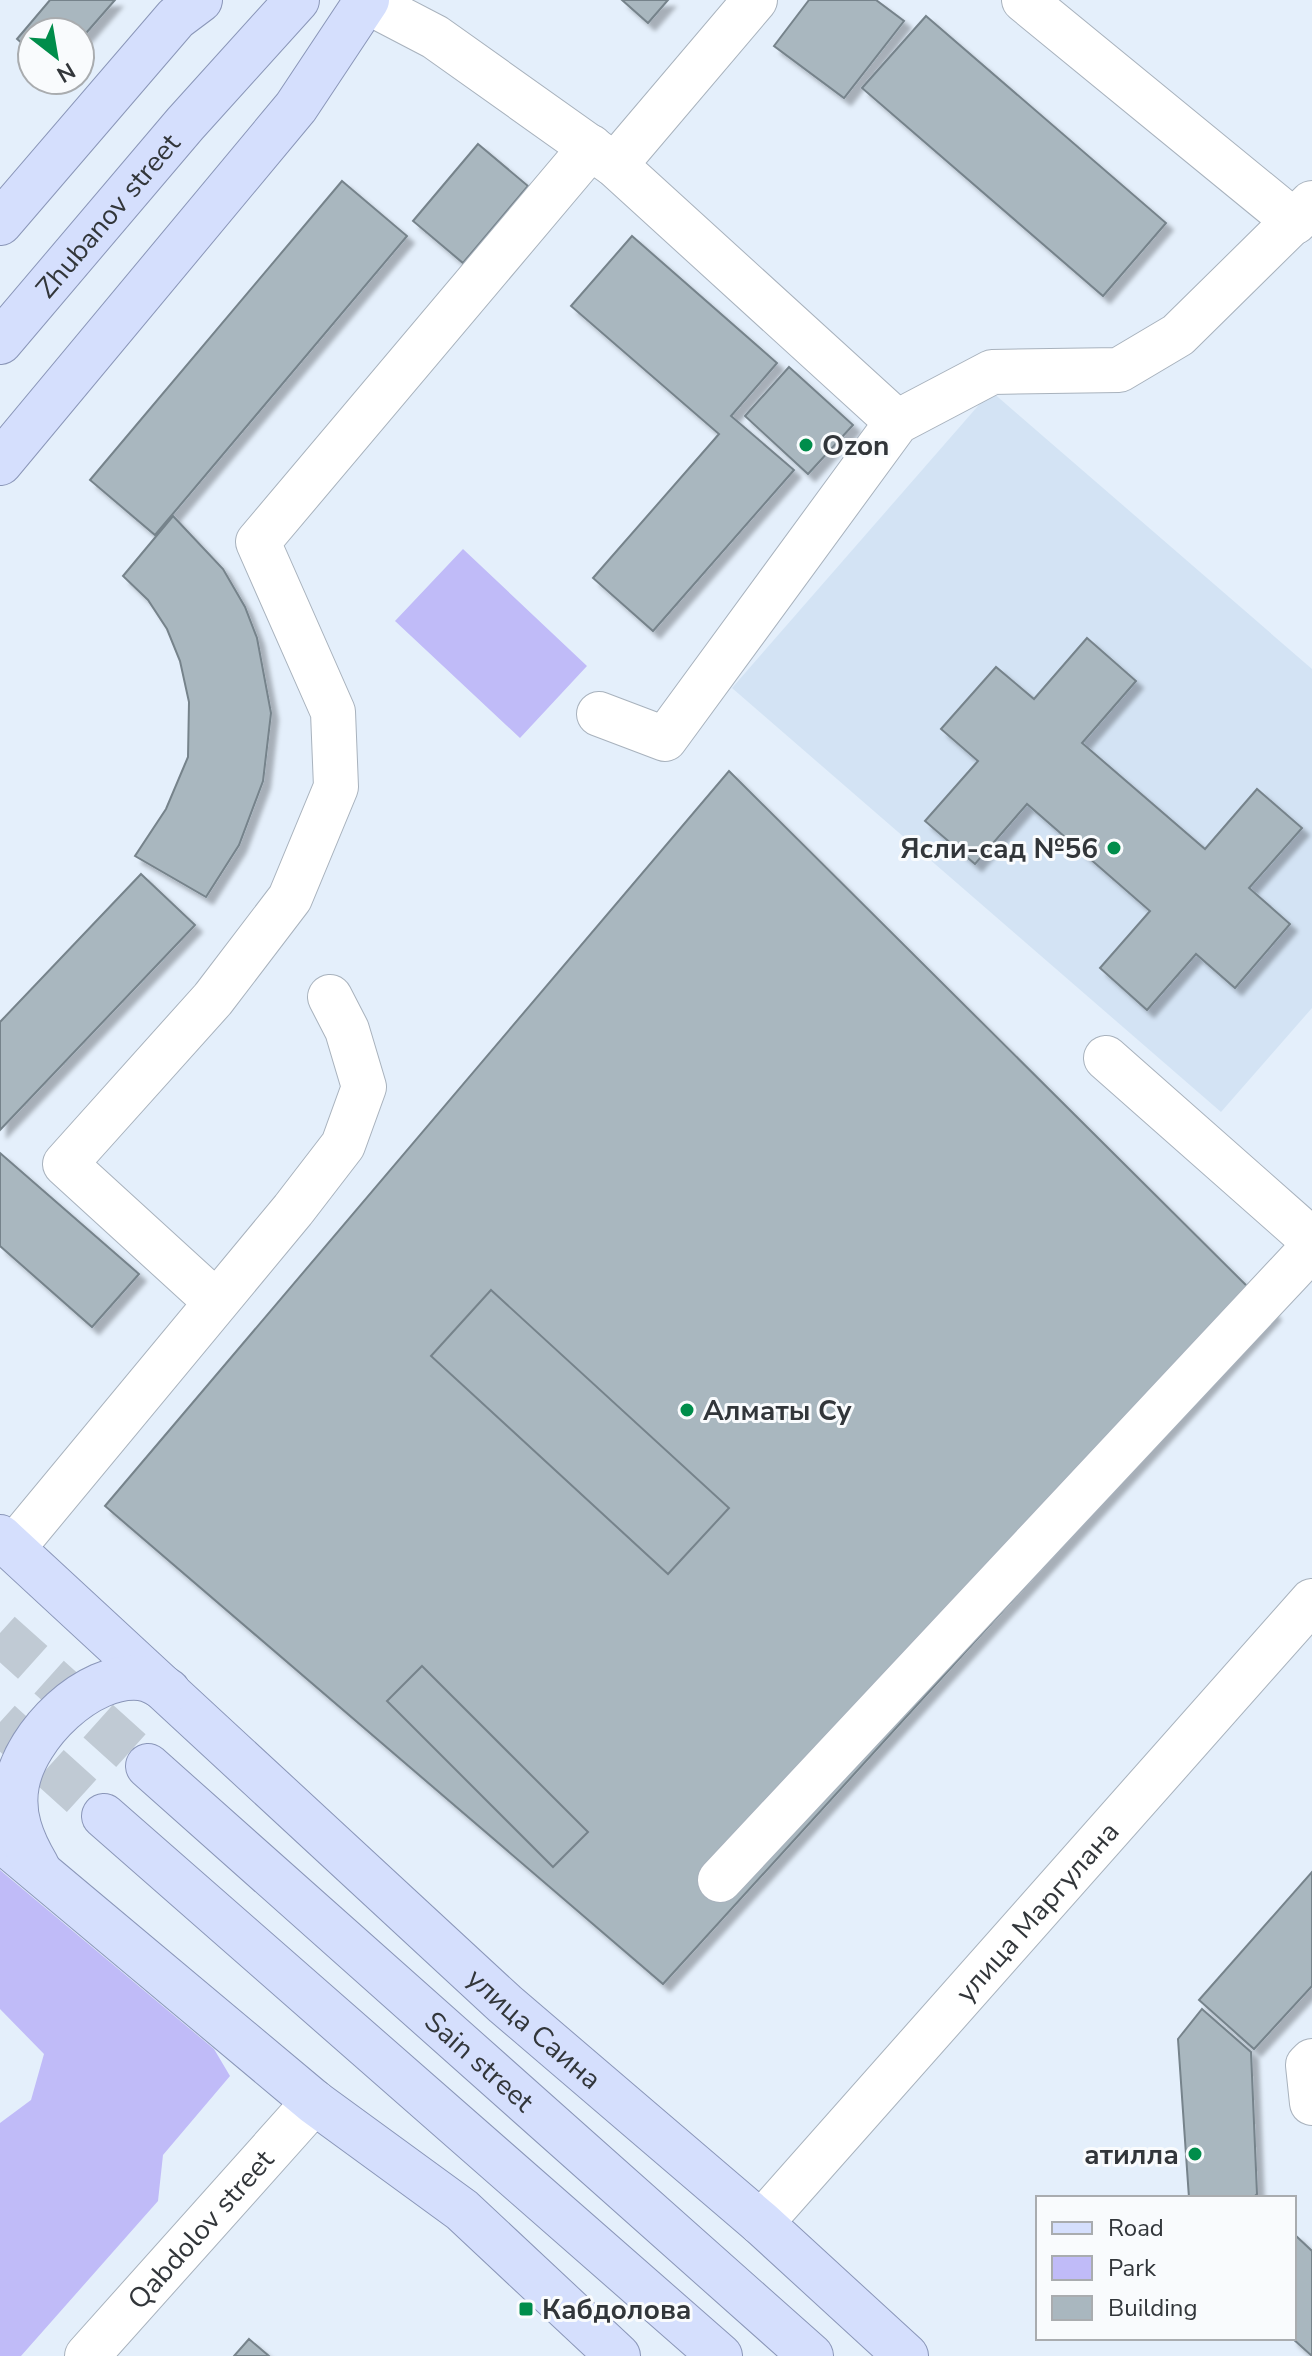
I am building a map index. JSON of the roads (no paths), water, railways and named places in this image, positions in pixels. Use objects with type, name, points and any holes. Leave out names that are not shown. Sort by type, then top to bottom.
[{"type":"main road","points":[[0,223],[176,18],[200,0]]},
{"type":"main road","name":"Zhubanov street","points":[[0,342],[185,124],[297,0]]},
{"type":"main road","points":[[0,463],[296,107],[367,0]]},
{"type":"main road","points":[[6,1542],[171,1692]]},
{"type":"main road","points":[[42,1874],[24,1842],[15,1809],[21,1770],[44,1730],[91,1692],[110,1683],[144,1678],[171,1692]]},
{"type":"main road","name":"улица Саина","points":[[171,1692],[505,2004],[761,2223],[906,2356]]},
{"type":"main road","name":"Sain street","points":[[148,1766],[811,2356]]},
{"type":"main road","points":[[104,1816],[720,2356]]},
{"type":"main road","points":[[0,1839],[314,2102],[462,2210],[618,2356]]},
{"type":"street","points":[[367,0],[435,37],[603,156],[897,422]]},
{"type":"street","points":[[215,1301],[65,1164],[213,999],[290,898],[336,787],[333,712],[258,542],[603,156],[755,0]]},
{"type":"street","points":[[599,714],[665,739],[897,422],[992,372],[1119,370],[1178,335],[1303,213],[1024,0]]},
{"type":"street","points":[[6,1542],[293,1210],[343,1145],[364,1087],[347,1030],[330,997]]},
{"type":"street","points":[[1106,1058],[1312,1240]]},
{"type":"street","points":[[720,1880],[1312,1248]]},
{"type":"street","name":"улица Маргулана","points":[[761,2223],[1312,1601]]},
{"type":"street","points":[[1312,2061],[1308,2065],[1312,2103]]},
{"type":"street","name":"Qabdolov street","points":[[87,2356],[314,2102]]},
{"type":"tunnel","points":[[0,1633],[148,1766]]},
{"type":"tunnel","points":[[0,1722],[104,1816]]},
{"type":"place","name":"Ozon","points":[[806,445]]},
{"type":"place","name":"Ясли-сад №56","points":[[1114,848]]},
{"type":"place","name":"Алматы Су","points":[[687,1410]]},
{"type":"place","name":"атилла","points":[[1195,2154]]},
{"type":"place","name":"Кабдолова","points":[[526,2309]]}]
